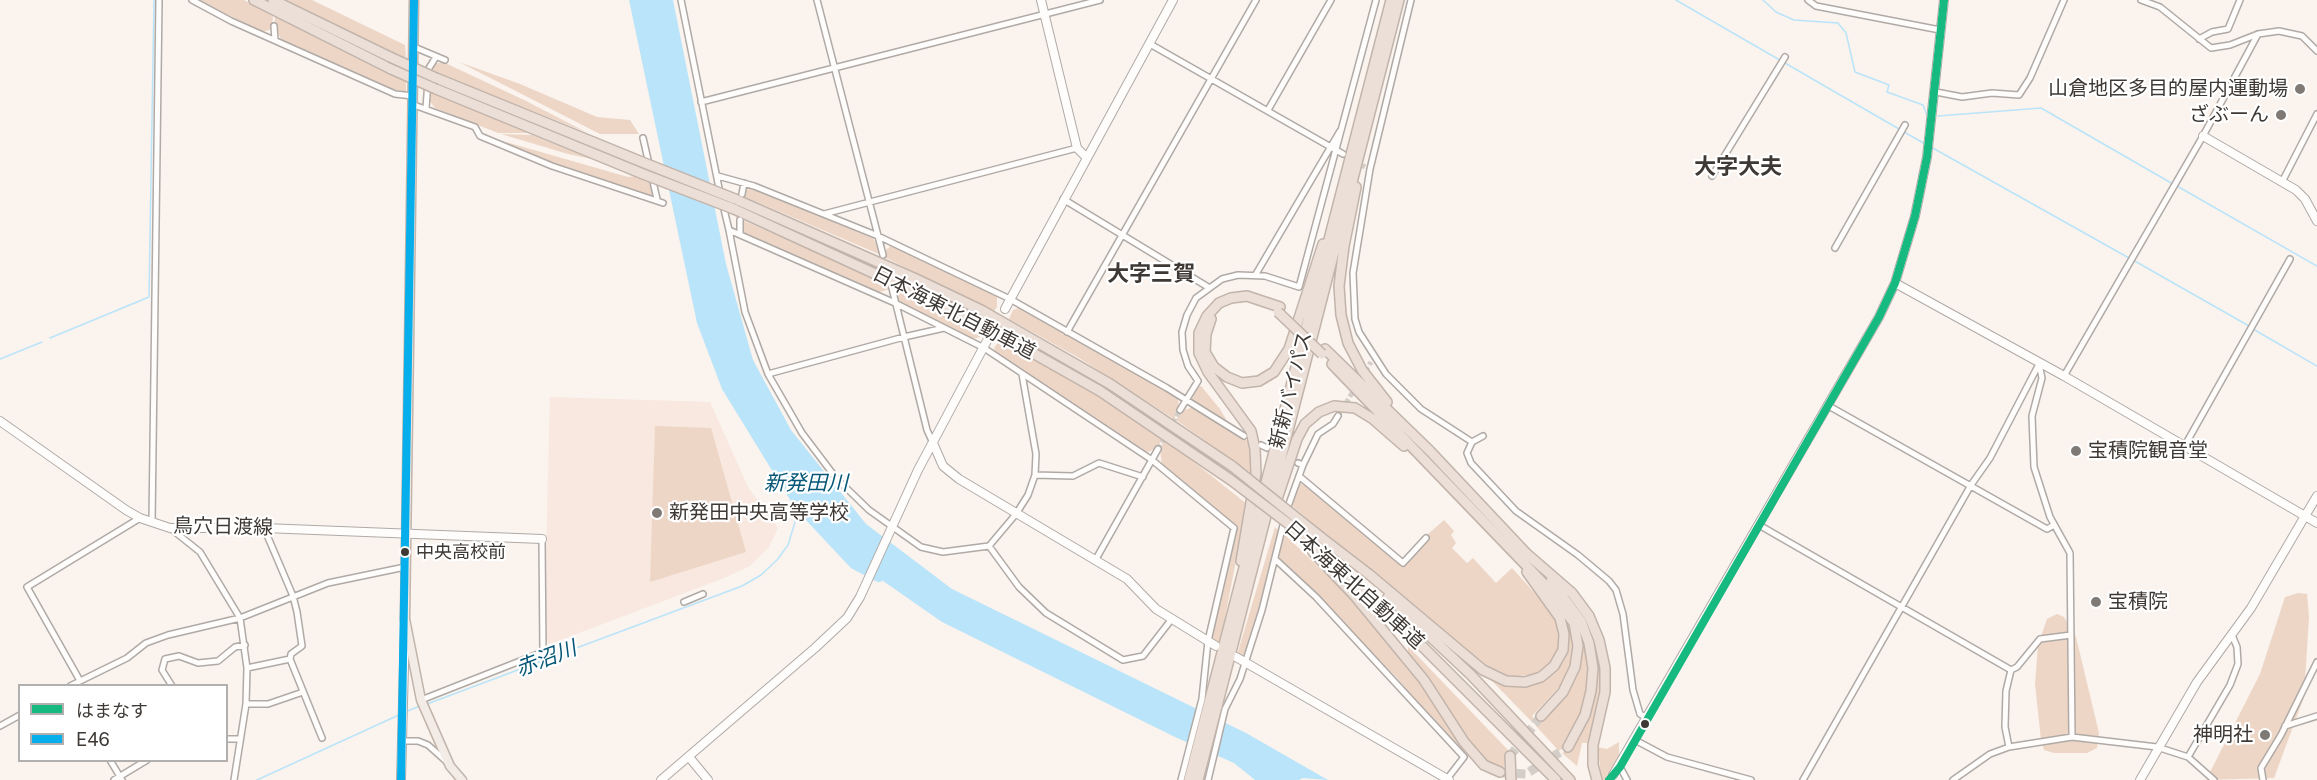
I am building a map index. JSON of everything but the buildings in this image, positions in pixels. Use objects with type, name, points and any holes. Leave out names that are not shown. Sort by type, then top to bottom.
[{"type":"highway","name":"日本海東北自動車道","points":[[254,0],[391,69],[436,89],[734,209],[971,318],[1100,391],[1231,480],[1294,530],[1364,590],[1448,670],[1556,780]]},
{"type":"highway","name":"日本海東北自動車道","points":[[273,0],[436,78],[642,162],[738,196],[981,310],[1110,384],[1232,466],[1318,535],[1426,631],[1570,780]]},
{"type":"highway","name":"新新バイパス","points":[[1198,780],[1230,620],[1391,0]]},
{"type":"highway","name":"新新バイパス","points":[[1184,779],[1214,704],[1240,615],[1400,0]]},
{"type":"highway","points":[[1367,123],[1344,246],[1339,286],[1341,315],[1348,343],[1362,370],[1523,557],[1562,604],[1574,623],[1578,646],[1575,667],[1563,692],[1541,716]]},
{"type":"highway","points":[[1279,309],[1247,301],[1222,309],[1210,320],[1206,334],[1206,352],[1214,367],[1227,377],[1242,383],[1259,381],[1274,372],[1284,358],[1344,182]]},
{"type":"highway","points":[[1230,620],[1256,473],[1255,449],[1251,431],[1208,372],[1199,352],[1199,333],[1207,316],[1219,303],[1231,298],[1247,296],[1279,309],[1430,451]]},
{"type":"highway","points":[[1324,351],[1423,460],[1566,599],[1581,621],[1589,643],[1593,668],[1591,691],[1585,715],[1568,747]]},
{"type":"highway","points":[[1240,615],[1250,597],[1273,511],[1305,424],[1319,412],[1334,406],[1355,408],[1373,419],[1395,440],[1423,460]]},
{"type":"highway","points":[[1294,530],[1383,629],[1424,680],[1464,742],[1484,765],[1500,772]]},
{"type":"highway","points":[[1318,535],[1370,575],[1483,670],[1515,682],[1532,680],[1554,666],[1563,650],[1564,633],[1560,618],[1523,557]]},
{"type":"highway","points":[[1523,557],[1572,593],[1589,616],[1599,640],[1605,668],[1605,692],[1593,745],[1593,765],[1598,780]]},
{"type":"highway","points":[[1510,756],[1511,780]]},
{"type":"main road","points":[[414,0],[405,619],[421,700],[450,766],[462,780]]},
{"type":"street","points":[[152,522],[159,0]]},
{"type":"street","points":[[192,0],[274,40],[413,100],[426,108],[475,127],[480,136],[552,166],[638,197],[660,201],[644,138]]},
{"type":"street","points":[[681,0],[745,312],[768,374],[802,433],[836,478],[891,529],[921,547],[943,552],[989,546],[1016,514],[1035,475],[1036,454],[1022,374]]},
{"type":"street","points":[[818,0],[883,255]]},
{"type":"street","points":[[1041,0],[1077,148],[1086,157]]},
{"type":"street","points":[[702,102],[1100,0]]},
{"type":"street","points":[[1005,309],[1062,199],[1173,0]]},
{"type":"street","points":[[1067,332],[1256,0]]},
{"type":"street","points":[[1268,110],[1331,0]]},
{"type":"street","points":[[1180,410],[1198,381],[1188,366],[1183,350],[1182,332],[1187,315],[1196,298],[1208,287],[1230,277],[1256,274],[1299,287],[1338,149],[1376,0]]},
{"type":"street","points":[[1410,0],[1368,168],[1353,273],[1353,303],[1359,332],[1386,374],[1421,409],[1472,442]]},
{"type":"street","points":[[1808,0],[1815,6],[1940,30]]},
{"type":"street","points":[[1613,775],[1620,767],[1879,317],[1895,283],[1915,216],[1927,157],[1936,92],[1944,0]]},
{"type":"street","points":[[1936,92],[1962,96],[1992,93],[2019,95],[2030,78],[2064,0]]},
{"type":"street","points":[[2141,0],[2160,7],[2211,48],[2258,34],[2291,32],[2302,36],[2317,51]]},
{"type":"street","points":[[2199,39],[2212,32],[2228,29],[2240,0]]},
{"type":"street","points":[[274,26],[274,40]]},
{"type":"street","points":[[2064,376],[2203,136],[2258,34]]},
{"type":"street","points":[[1150,44],[1331,145],[1343,154]]},
{"type":"street","points":[[414,46],[445,60]]},
{"type":"street","points":[[426,108],[429,68],[436,57]]},
{"type":"street","points":[[1712,176],[1785,57]]},
{"type":"street","points":[[2282,182],[2317,114]]},
{"type":"street","points":[[1835,248],[1905,125]]},
{"type":"street","points":[[1256,274],[1342,129]]},
{"type":"street","points":[[2203,136],[2301,194],[2317,221]]},
{"type":"street","points":[[824,214],[1077,148]]},
{"type":"street","points":[[718,176],[744,183],[878,236],[1010,299],[1244,436]]},
{"type":"street","points":[[738,196],[744,183]]},
{"type":"street","points":[[1062,199],[1208,287]]},
{"type":"street","points":[[740,220],[740,236]]},
{"type":"street","points":[[729,230],[895,303],[984,348],[1152,460],[1234,528],[1208,640],[1214,704],[1208,780]]},
{"type":"street","points":[[2184,447],[2290,259]]},
{"type":"street","points":[[1895,283],[2064,376],[2317,523]]},
{"type":"street","points":[[892,288],[927,430],[943,466],[1016,514],[1126,579],[1156,609],[1216,645]]},
{"type":"street","points":[[768,374],[945,328]]},
{"type":"street","points":[[661,780],[834,631],[857,602],[933,443],[989,337]]},
{"type":"street","points":[[1371,362],[1374,356]]},
{"type":"street","points":[[1803,780],[1971,485],[1990,458],[2039,364]]},
{"type":"street","points":[[2039,364],[2042,378],[2032,416],[2034,467],[2054,525],[2070,553],[2072,737]]},
{"type":"street","points":[[1827,405],[2047,529],[2054,525]]},
{"type":"street","points":[[1214,704],[1240,679],[1262,610],[1287,509],[1299,476],[1300,464],[1318,434],[1333,424],[1338,416]]},
{"type":"street","name":"鳥穴日渡線","points":[[0,421],[140,518],[170,528],[264,528],[542,539]]},
{"type":"street","points":[[1483,436],[1472,442],[1467,453],[1471,463],[1516,510],[1578,555],[1609,581],[1616,590],[1623,614],[1633,690],[1640,714],[1647,718]]},
{"type":"street","points":[[1260,445],[1267,448]]},
{"type":"street","points":[[1096,560],[1158,448]]},
{"type":"street","points":[[1035,475],[1072,476],[1099,463],[1143,477]]},
{"type":"street","points":[[1299,476],[1403,563],[1426,538]]},
{"type":"street","points":[[2140,780],[2157,747],[2197,682],[2252,608],[2317,496]]},
{"type":"street","points":[[79,679],[27,586],[140,518]]},
{"type":"street","points":[[1759,525],[2011,670]]},
{"type":"street","points":[[170,528],[200,552],[240,618],[247,668],[246,704],[235,777]]},
{"type":"street","points":[[264,528],[293,596],[302,646],[291,654],[290,659],[322,738]]},
{"type":"street","points":[[421,700],[543,652],[542,539]]},
{"type":"street","points":[[989,546],[1019,587],[1046,613],[1123,660],[1143,656],[1171,620]]},
{"type":"street","points":[[1236,657],[1448,779],[1464,757],[1316,597],[1275,559]]},
{"type":"street","points":[[73,684],[127,657],[146,643],[178,632],[240,618],[328,583],[405,567]]},
{"type":"street","points":[[684,602],[703,594]]},
{"type":"street","points":[[401,780],[405,619]]},
{"type":"street","points":[[2011,670],[2017,667],[2040,639],[2071,635]]},
{"type":"street","points":[[2188,757],[2230,685],[2238,664],[2237,647],[2232,635]]},
{"type":"street","points":[[171,684],[162,670],[165,659],[179,656],[198,663],[218,661],[235,647],[245,645]]},
{"type":"street","points":[[247,668],[290,659]]},
{"type":"street","points":[[2263,780],[2261,768],[2317,662]]},
{"type":"street","points":[[2009,747],[2005,728],[2006,691],[2011,670]]},
{"type":"street","points":[[246,704],[268,704],[303,692]]},
{"type":"street","points":[[0,726],[18,716]]},
{"type":"street","points":[[2285,726],[2317,716]]},
{"type":"street","points":[[1953,780],[1990,754],[2009,747],[2072,737],[2157,747],[2188,757],[2214,780]]},
{"type":"street","points":[[228,739],[240,739]]},
{"type":"street","points":[[1635,740],[1667,757],[1751,780]]},
{"type":"street","points":[[402,741],[428,745],[450,766]]},
{"type":"street","points":[[689,757],[708,780]]},
{"type":"street","points":[[111,762],[119,779],[144,762]]},
{"type":"street","points":[[1620,767],[1627,780]]},
{"type":"shaded area","points":[[199,0],[244,0],[273,16],[272,29],[262,32]]},
{"type":"shaded area","points":[[282,0],[312,0],[405,45],[406,58]]},
{"type":"shaded area","points":[[275,16],[406,81],[406,92],[387,88],[281,41],[278,31],[274,29]]},
{"type":"shaded area","points":[[443,62],[586,132],[431,71],[434,64]]},
{"type":"shaded area","points":[[459,62],[520,84],[597,117],[630,120],[639,134],[600,134]]},
{"type":"shaded area","points":[[429,91],[529,133],[498,133],[435,108],[428,99]]},
{"type":"shaded area","points":[[501,134],[532,135],[592,159],[568,154]]},
{"type":"shaded area","points":[[485,136],[628,177],[639,176],[649,182],[653,194],[648,196],[568,169]]},
{"type":"shaded area","points":[[751,188],[874,239],[881,255],[743,196],[743,192]]},
{"type":"shaded area","points":[[742,220],[889,284],[890,289],[876,293],[741,232]]},
{"type":"shaded area","points":[[891,246],[997,297],[997,307],[994,311],[884,257],[883,252]]},
{"type":"shaded area","points":[[891,284],[985,331],[980,337],[972,339],[897,301]]},
{"type":"shaded area","points":[[1021,307],[1178,397],[1179,410],[1174,419],[1079,358],[1009,319],[1013,310]]},
{"type":"shaded area","points":[[1000,339],[1084,386],[1146,426],[1163,438],[1157,448],[1146,453],[996,353],[994,348]]},
{"type":"shaded area","points":[[1201,386],[1227,421],[1191,401],[1196,388]]},
{"type":"shaded area","name":"新発田中央高等学校","points":[[550,397],[710,402],[748,487],[778,528],[769,547],[750,566],[724,578],[550,644],[544,639]]},
{"type":"shaded area","points":[[1194,407],[1249,442],[1252,474],[1176,420],[1181,411]]},
{"type":"shaded area","points":[[655,426],[711,428],[746,552],[650,582]]},
{"type":"shaded area","points":[[1165,439],[1247,504],[1220,643],[1211,640],[1237,526],[1162,466],[1160,449]]},
{"type":"shaded area","points":[[1300,483],[1308,487],[1402,566],[1428,539],[1428,534],[1444,520],[1454,531],[1451,535],[1456,543],[1452,548],[1467,563],[1473,558],[1496,583],[1512,568],[1551,611],[1557,623],[1560,638],[1557,654],[1548,667],[1536,674],[1509,677],[1488,668],[1292,506]]},
{"type":"shaded area","points":[[1275,527],[1278,530],[1265,595],[1245,657],[1242,658],[1237,655]]},
{"type":"shaded area","points":[[1282,532],[1365,612],[1412,671],[1468,755],[1464,756],[1397,678],[1280,560],[1278,552]]},
{"type":"shaded area","points":[[1551,577],[1577,605],[1588,622],[1598,646],[1602,677],[1590,743],[1582,743],[1577,766],[1562,753],[1568,750],[1577,739],[1589,715],[1595,693],[1584,618]]},
{"type":"shaded area","points":[[2298,593],[2307,594],[2309,617],[2304,697],[2274,778],[2206,780],[2260,674],[2285,597]]},
{"type":"shaded area","points":[[1558,608],[1568,622],[1572,637],[1573,660],[1562,684],[1532,716],[1535,721],[1533,723],[1489,678],[1517,686],[1532,685],[1551,675],[1564,661],[1568,643],[1567,628]]},
{"type":"shaded area","points":[[2057,614],[2064,617],[2076,637],[2099,733],[2097,748],[2087,753],[2054,753],[2044,750],[2041,740],[2035,684],[2038,645],[2047,619]]},
{"type":"shaded area","points":[[1575,621],[1582,634],[1590,672],[1585,705],[1566,746],[1559,751],[1535,725],[1574,678]]},
{"type":"shaded area","points":[[1408,646],[1508,750],[1503,769],[1487,761],[1471,745],[1408,655]]},
{"type":"shaded area","points":[[1619,742],[1619,759],[1610,769],[1611,775],[1607,780],[1601,780],[1598,747],[1607,749]]},
{"type":"water","name":"新発田川","points":[[629,0],[673,0],[726,264],[753,360],[791,430],[866,524],[952,589],[1246,733],[1328,780],[1303,778],[1299,780],[1255,780],[1234,763],[1175,737],[942,622],[853,560],[792,503],[722,389],[697,323]]},
{"type":"waterway","points":[[50,338],[149,297],[154,0]]},
{"type":"waterway","points":[[1676,0],[1925,144]]},
{"type":"waterway","points":[[1763,0],[1776,12],[1794,20],[1838,23],[1846,33],[1855,72],[1889,85],[1887,92],[1923,105],[1927,115]]},
{"type":"waterway","points":[[1938,116],[2041,108],[2173,184]]},
{"type":"waterway","points":[[1931,147],[2129,258]]},
{"type":"waterway","points":[[2177,186],[2317,266]]},
{"type":"waterway","points":[[2133,260],[2249,326]]},
{"type":"waterway","points":[[2253,329],[2317,366]]},
{"type":"waterway","points":[[0,359],[42,342]]},
{"type":"waterway","name":"赤沼川","points":[[427,704],[742,586],[761,575],[777,560],[788,545],[799,509]]},
{"type":"waterway","name":"新発田川","points":[[810,517],[854,564],[879,577]]},
{"type":"waterway","name":"赤沼川","points":[[405,712],[420,706]]},
{"type":"waterway","name":"赤沼川","points":[[257,780],[401,714]]},
{"type":"tunnel","points":[[1343,154],[1365,167]]},
{"type":"tunnel","points":[[1338,416],[1371,362]]},
{"type":"tunnel","points":[[1158,449],[1180,410]]},
{"type":"tunnel","points":[[1510,756],[1541,716]]},
{"type":"tunnel","points":[[1503,773],[1526,774],[1568,747]]},
{"type":"transit line","name":"E46","points":[[401,780],[414,0]]},
{"type":"transit line","name":"はまなす","points":[[1609,780],[1620,767],[1879,317],[1895,283],[1915,216],[1927,157],[1944,0]]},
{"type":"place","name":"山倉地区多目的屋内運動場","points":[[2300,89]]},
{"type":"place","name":"ざぶーん","points":[[2281,115]]},
{"type":"place","name":"宝積院観音堂","points":[[2076,451]]},
{"type":"place","name":"新発田中央高等学校","points":[[657,513]]},
{"type":"place","name":"中央高校前","points":[[405,552]]},
{"type":"place","name":"宝積院","points":[[2096,602]]},
{"type":"place","name":"神明社","points":[[2265,735]]},
{"type":"district","name":"大字大夫","points":[[1738,167]]},
{"type":"district","name":"大字三賀","points":[[1151,274]]}]
